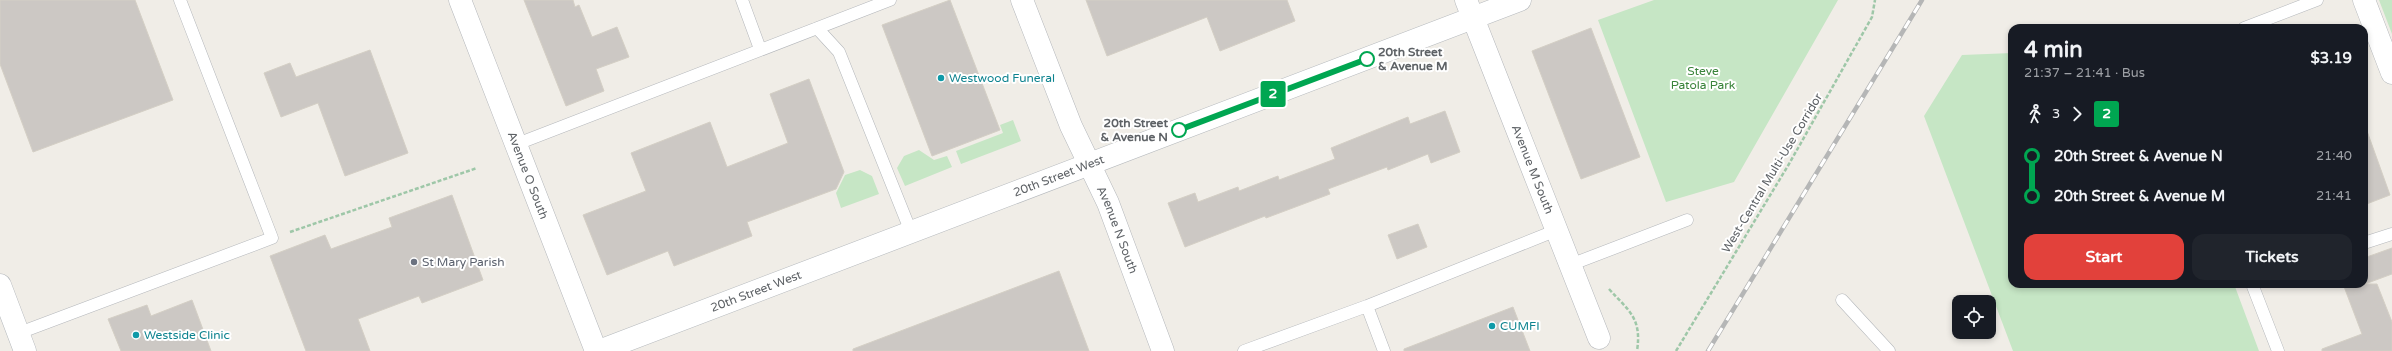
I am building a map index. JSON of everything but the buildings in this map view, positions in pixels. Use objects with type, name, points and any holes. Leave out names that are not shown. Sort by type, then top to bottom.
[{"type":"street","name":"Avenue O South","points":[[460,0],[597,351]]},
{"type":"street","name":"Avenue N South","points":[[1022,0],[1071,126],[1108,203],[1164,351]]},
{"type":"street","name":"20th Street West","points":[[597,351],[1089,164],[1469,9],[1520,0]]},
{"type":"street","points":[[2364,0],[2392,73]]},
{"type":"street","name":"Avenue M South","points":[[1469,9],[1599,338]]},
{"type":"street","points":[[0,284],[22,342]]},
{"type":"lane","points":[[22,342],[272,238],[180,0]]},
{"type":"lane","points":[[742,0],[760,49]]},
{"type":"lane","points":[[517,144],[890,0]]},
{"type":"lane","points":[[2254,24],[2317,0]]},
{"type":"lane","points":[[817,28],[839,52],[911,232]]},
{"type":"lane","points":[[1570,265],[1687,220]]},
{"type":"lane","points":[[1244,351],[1367,306],[1557,230]]},
{"type":"lane","points":[[2368,242],[2392,234]]},
{"type":"lane","points":[[2254,288],[2278,351]]},
{"type":"lane","points":[[1842,300],[1889,351]]},
{"type":"lane","points":[[1367,306],[1384,351]]},
{"type":"path","name":"West-Central Multi-Use Corridor","points":[[1676,351],[1789,164],[1872,18],[1875,0]]},
{"type":"path","points":[[272,238],[477,168]]},
{"type":"path","points":[[1609,289],[1633,314],[1639,329],[1637,351]]},
{"type":"green space","name":"Steve Patola Park","points":[[1654,0],[1838,0],[1734,182],[1666,202],[1598,20]]},
{"type":"green space","points":[[2379,0],[2392,0],[2392,34]]},
{"type":"green space","points":[[2008,53],[2008,288],[2235,288],[2259,351],[2013,351],[1996,306],[1996,295],[1992,295],[1924,116],[1962,55]]},
{"type":"green space","points":[[1013,120],[1021,141],[961,164],[956,151],[1003,133],[1000,125]]},
{"type":"green space","points":[[919,150],[934,160],[947,156],[952,167],[905,186],[897,168],[904,156]]},
{"type":"green space","points":[[860,170],[872,176],[879,194],[841,208],[836,193],[845,175]]},
{"type":"railway","points":[[1708,351],[1922,0]]},
{"type":"bus line","name":"2","points":[[1179,130],[1367,59]]},
{"type":"place","name":"20th Street & Avenue M","points":[[1367,59]]},
{"type":"place","name":"Westwood Funeral","points":[[941,78]]},
{"type":"place","name":"20th Street & Avenue N","points":[[1179,130]]},
{"type":"place","name":"St Mary Parish","points":[[414,262]]},
{"type":"place","name":"CUMFI","points":[[1492,326]]},
{"type":"place","name":"Westside Clinic","points":[[136,335]]}]
